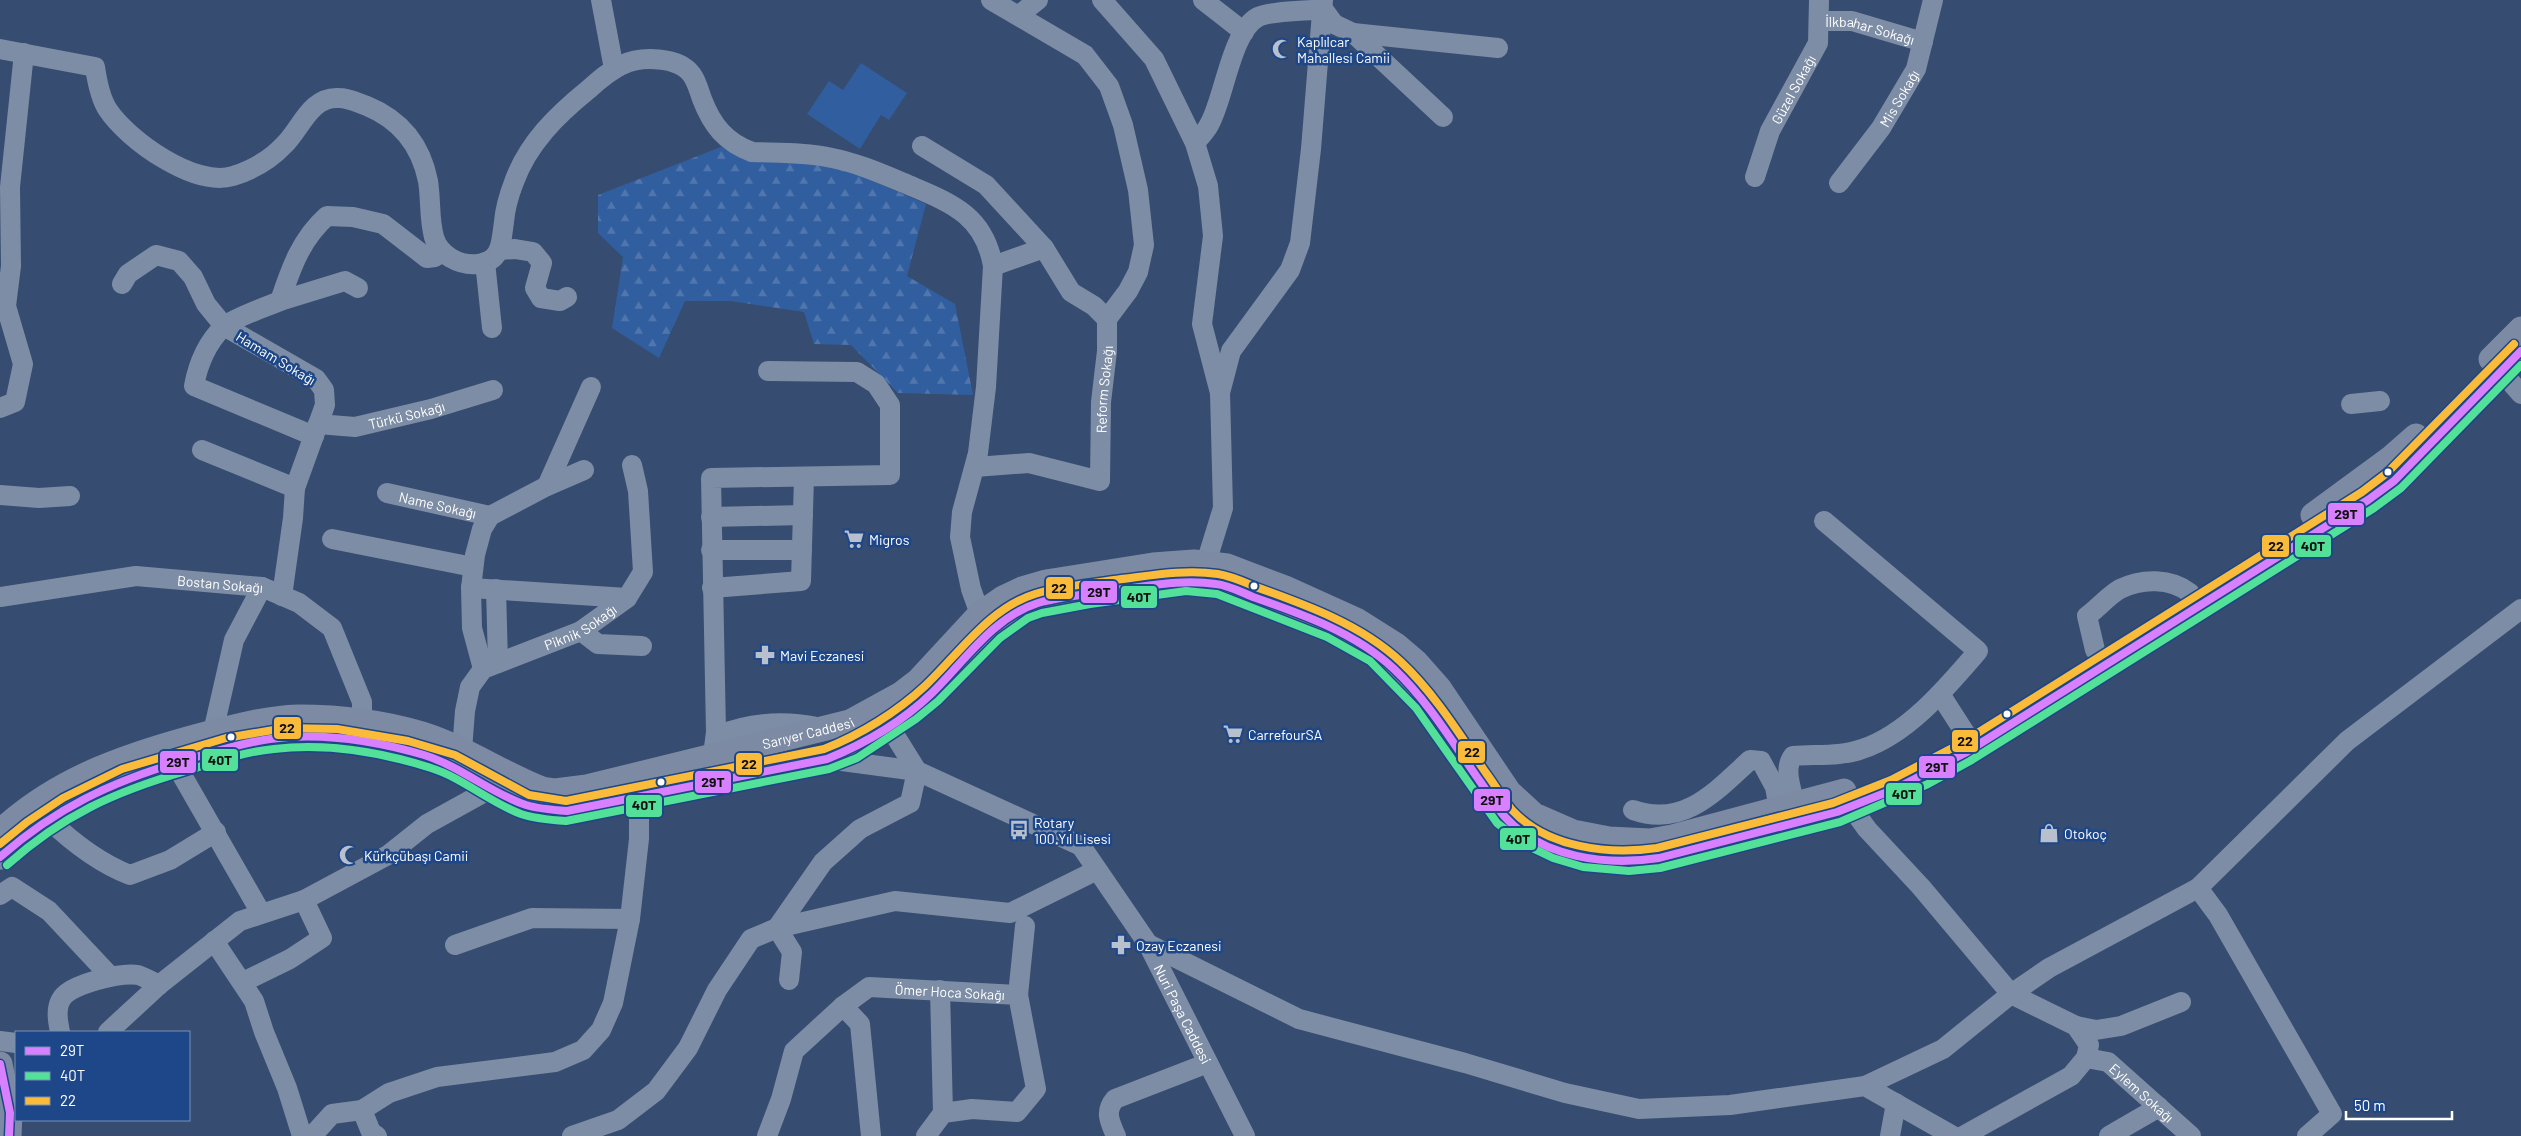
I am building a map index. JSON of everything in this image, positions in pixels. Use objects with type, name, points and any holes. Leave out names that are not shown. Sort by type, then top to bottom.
[{"type":"main road","name":"Sarıyer Caddesi","points":[[1204,572],[1227,566],[1285,588],[1358,621],[1396,645],[1416,662],[1439,688],[1509,792],[1534,815],[1550,824],[1573,832],[1609,839],[1650,841],[1705,830],[1842,792],[1885,775],[1965,733],[2338,498],[2392,457],[2521,328]]},
{"type":"main road","name":"Sarıyer Caddesi","points":[[0,832],[38,803],[95,770],[152,747],[215,741],[262,741],[361,731],[396,747],[458,758],[529,784],[555,791],[587,788],[714,745],[850,722],[901,694],[918,681],[1022,589],[1046,582],[1160,564],[1204,572],[1232,589],[1331,628],[1376,653],[1396,671],[1424,702],[1505,817],[1524,833],[1562,853],[1615,861],[1668,857],[1851,807],[1910,782],[1965,753],[2368,500],[2394,480],[2521,351]]},
{"type":"main road","name":"Sarıyer Caddesi","points":[[458,758],[494,787],[525,804],[567,811],[639,794],[827,759],[852,749],[889,726],[931,694],[986,622]]},
{"type":"main road","points":[[850,722],[889,726]]},
{"type":"main road","points":[[820,728],[830,746],[827,759]]},
{"type":"main road","name":"Sarıyer Caddesi","points":[[0,857],[21,838],[48,819],[92,794],[145,771],[175,763],[215,741]]},
{"type":"main road","points":[[714,745],[717,780]]},
{"type":"main road","points":[[0,1064],[12,1119]]},
{"type":"street","points":[[601,0],[614,69]]},
{"type":"street","points":[[922,146],[986,185],[1044,248],[1071,292],[1094,306],[1107,319],[1128,291],[1138,272],[1144,245],[1138,190],[1123,125],[1109,86],[1085,55],[991,0]]},
{"type":"street","points":[[1019,16],[1038,0]]},
{"type":"street","points":[[1102,0],[1154,59],[1195,143],[1208,186],[1213,236],[1202,324],[1220,393],[1223,508],[1204,572]]},
{"type":"street","points":[[1203,0],[1244,32]]},
{"type":"street","name":"Güzel Sokağı","points":[[1755,177],[1770,130],[1818,43],[1819,0]]},
{"type":"street","name":"Mis Sokağı","points":[[1839,184],[1881,128],[1916,69],[1933,0]]},
{"type":"street","points":[[1195,143],[1210,124],[1236,48],[1249,24],[1259,16],[1323,4]]},
{"type":"street","points":[[1220,393],[1232,351],[1290,270],[1300,244],[1312,149],[1323,4]]},
{"type":"street","points":[[1323,4],[1334,24],[1353,33],[1443,117]]},
{"type":"street","name":"İlkbahar Sokağı","points":[[1818,21],[1852,21],[1923,42]]},
{"type":"street","points":[[1353,33],[1498,48]]},
{"type":"street","points":[[0,49],[95,67],[99,90],[108,110],[122,126],[173,164],[192,173],[210,177],[229,178],[267,160],[285,144],[312,108],[322,100],[336,97],[348,99],[380,112],[405,131],[421,159],[428,180],[434,238],[442,251],[454,260],[464,264],[515,249],[533,252],[542,264],[535,288],[541,298],[560,301],[567,297]]},
{"type":"street","points":[[0,408],[15,402],[23,364],[6,306],[11,266],[10,187],[24,53]]},
{"type":"street","points":[[492,328],[492,256],[503,242],[508,198],[524,160],[535,141],[566,108],[614,69],[630,61],[656,60],[681,66],[694,78],[715,126],[735,144],[752,152],[830,157],[861,165],[955,205],[978,226],[990,247],[993,266],[986,387],[978,453],[962,512],[960,538],[971,589],[986,622]]},
{"type":"street","points":[[280,301],[293,261],[312,230],[327,216],[353,217],[383,224],[427,258],[435,258],[442,251]]},
{"type":"street","points":[[993,266],[1044,248]]},
{"type":"street","name":"Hamam Sokağı","points":[[122,284],[128,274],[156,255],[179,261],[193,278],[206,304],[224,326],[316,379],[324,390],[325,405],[295,488],[293,518],[282,596]]},
{"type":"street","points":[[224,326],[280,301],[344,281],[358,288]]},
{"type":"street","name":"Reform Sokağı","points":[[975,468],[1029,463],[1100,481],[1101,402],[1108,351],[1107,319]]},
{"type":"street","name":"Türkü Sokağı","points":[[224,326],[198,366],[194,386],[316,430],[356,427],[431,409],[493,390]]},
{"type":"street","points":[[714,745],[711,478],[890,475],[890,405],[876,384],[857,372],[768,371]]},
{"type":"street","points":[[2501,371],[2521,394]]},
{"type":"street","points":[[546,486],[591,386]]},
{"type":"street","points":[[2351,404],[2380,401]]},
{"type":"street","points":[[202,450],[295,488]]},
{"type":"street","name":"Piknik Sokağı","points":[[490,666],[581,631],[627,598],[643,572],[638,491],[632,465]]},
{"type":"street","points":[[490,666],[472,628],[471,588],[473,567],[482,529],[490,516],[546,486],[584,470]]},
{"type":"street","points":[[712,588],[801,581],[804,477]]},
{"type":"street","name":"Name Sokağı","points":[[387,493],[490,516]]},
{"type":"street","points":[[0,495],[39,498],[70,496]]},
{"type":"street","points":[[711,517],[803,515]]},
{"type":"street","points":[[1787,807],[1788,770],[1789,762],[1793,756],[1821,757],[1862,749],[1897,731],[1940,694],[1978,651],[1824,521]]},
{"type":"street","points":[[332,539],[473,567]]},
{"type":"street","points":[[711,550],[802,550]]},
{"type":"street","name":"Bostan Sokağı","points":[[0,597],[136,576],[262,587],[299,603],[332,628],[362,702],[361,731]]},
{"type":"street","points":[[2095,650],[2087,616],[2120,589],[2147,581],[2167,582],[2190,593]]},
{"type":"street","points":[[215,741],[234,640],[262,587]]},
{"type":"street","points":[[471,588],[627,598]]},
{"type":"street","points":[[458,758],[470,687],[490,666],[496,589]]},
{"type":"street","points":[[1148,944],[1299,1018],[1465,1063],[1565,1093],[1639,1109],[1730,1105],[1864,1086],[1943,1049],[2011,994],[2049,968],[2198,888],[2347,741],[2521,609]]},
{"type":"street","points":[[581,631],[598,644],[642,646]]},
{"type":"street","points":[[1940,694],[1965,733]]},
{"type":"street","points":[[776,928],[823,862],[860,829],[910,802],[917,771],[889,726]]},
{"type":"street","name":"Nuri Paşa Caddesi","points":[[827,759],[917,771],[1080,846],[1148,944],[1245,1136]]},
{"type":"street","points":[[1634,810],[1649,816],[1679,813],[1705,800],[1750,760],[1761,761],[1787,807]]},
{"type":"street","points":[[175,763],[261,913]]},
{"type":"street","points":[[109,1031],[159,985],[240,921],[304,900],[388,855],[427,824],[494,787]]},
{"type":"street","points":[[312,1136],[332,1114],[362,1110],[389,1093],[437,1077],[555,1062],[583,1050],[601,1030],[613,1004],[630,919],[639,839],[639,794]]},
{"type":"street","points":[[1851,807],[1867,829],[1921,887],[2011,994],[2076,1026],[2096,1030],[2121,1026],[2182,1002]]},
{"type":"street","points":[[48,819],[68,838],[112,868],[130,875],[170,860],[216,832]]},
{"type":"street","points":[[572,1136],[618,1120],[656,1091],[688,1048],[717,990],[751,939],[776,928],[895,901],[1010,913],[1097,870]]},
{"type":"street","points":[[0,895],[12,888],[49,910],[110,976]]},
{"type":"street","points":[[2198,888],[2218,915],[2332,1114],[2307,1136]]},
{"type":"street","points":[[243,982],[290,959],[322,938],[304,900]]},
{"type":"street","points":[[456,945],[532,918],[630,919]]},
{"type":"street","points":[[1018,995],[1024,926]]},
{"type":"street","points":[[776,928],[792,952],[789,980]]},
{"type":"street","points":[[214,941],[254,1001],[287,1088],[302,1136]]},
{"type":"street","points":[[60,1031],[57,1018],[60,1000],[68,991],[110,976],[138,975],[159,985]]},
{"type":"street","name":"Ömer Hoca Sokağı","points":[[767,1136],[782,1098],[794,1051],[843,1006],[869,987],[1018,995],[1036,1089],[1017,1112],[972,1109],[943,1112]]},
{"type":"street","points":[[926,1136],[943,1112],[940,990]]},
{"type":"street","points":[[843,1006],[860,1024],[871,1136]]},
{"type":"street","points":[[1963,1136],[2071,1076],[2086,1058],[2089,1045],[2076,1026]]},
{"type":"street","points":[[0,1040],[15,1044]]},
{"type":"street","name":"Eylem Sokağı","points":[[2086,1058],[2108,1062],[2191,1136]]},
{"type":"street","points":[[1116,1136],[1108,1119],[1108,1111],[1115,1099],[1208,1063]]},
{"type":"street","points":[[1864,1086],[1953,1136]]},
{"type":"street","points":[[1890,1136],[1896,1103]]},
{"type":"street","points":[[2109,1136],[2159,1107]]},
{"type":"street","points":[[362,1110],[371,1132],[377,1136]]},
{"type":"green space","points":[[861,63],[907,93],[889,120],[881,115],[860,149],[807,114],[829,81],[843,90]]},
{"type":"green space","points":[[726,145],[834,164],[926,204],[907,276],[955,304],[973,395],[898,393],[851,345],[814,344],[804,312],[730,301],[685,301],[659,358],[612,328],[623,257],[598,233],[598,195]]},
{"type":"transit line","name":"22","points":[[0,844],[27,822],[63,798],[122,769],[226,738],[285,728],[337,729],[408,741],[455,755],[529,795],[566,801],[824,749],[864,730],[902,705],[925,686],[989,621],[1018,601],[1035,594],[1064,587],[1153,575],[1192,572],[1228,576],[1294,601],[1333,617],[1386,649],[1413,674],[1436,701],[1502,797],[1526,823],[1561,841],[1580,846],[1619,850],[1657,848],[1833,803],[1891,780],[1960,744],[2362,492],[2387,473],[2514,344]]},
{"type":"transit line","name":"29T","points":[[0,857],[42,824],[108,788],[131,778],[182,761],[270,739],[328,737],[368,742],[406,750],[438,760],[500,794],[526,805],[567,811],[827,759],[869,739],[909,713],[932,693],[993,629],[1022,610],[1038,603],[1067,597],[1191,582],[1225,586],[1290,610],[1346,635],[1379,656],[1406,681],[1429,708],[1505,817],[1520,831],[1537,842],[1576,856],[1597,859],[1618,861],[1659,858],[1837,812],[1895,789],[1965,753],[2368,500],[2394,481],[2521,351]]},
{"type":"transit line","name":"40T","points":[[7,865],[48,832],[90,807],[112,797],[160,779],[218,761],[251,752],[274,749],[294,747],[333,748],[393,757],[443,772],[521,814],[566,821],[829,769],[857,758],[916,719],[938,701],[1000,638],[1028,618],[1042,613],[1090,604],[1186,591],[1217,594],[1327,637],[1370,661],[1416,708],[1497,823],[1524,844],[1553,858],[1583,867],[1629,871],[1660,868],[1840,822],[1928,784],[1970,761],[2374,508],[2401,488],[2521,365]]},
{"type":"transit line","name":"29T","points":[[0,1064],[10,1113],[9,1136]]},
{"type":"place","name":"Kaplılcar Mahallesi Camii","points":[[1282,49]]},
{"type":"place","name":"Migros","points":[[854,539]]},
{"type":"place","name":"Mavi Eczanesi","points":[[765,655]]},
{"type":"place","name":"CarrefourSA","points":[[1233,734]]},
{"type":"place","name":"Rotary 100.Yıl Lisesi","points":[[1019,830]]},
{"type":"place","name":"Otokoç","points":[[2049,833]]},
{"type":"place","name":"Kürkçübaşı Camii","points":[[349,855]]},
{"type":"place","name":"Ozay Eczanesi","points":[[1121,945]]}]
